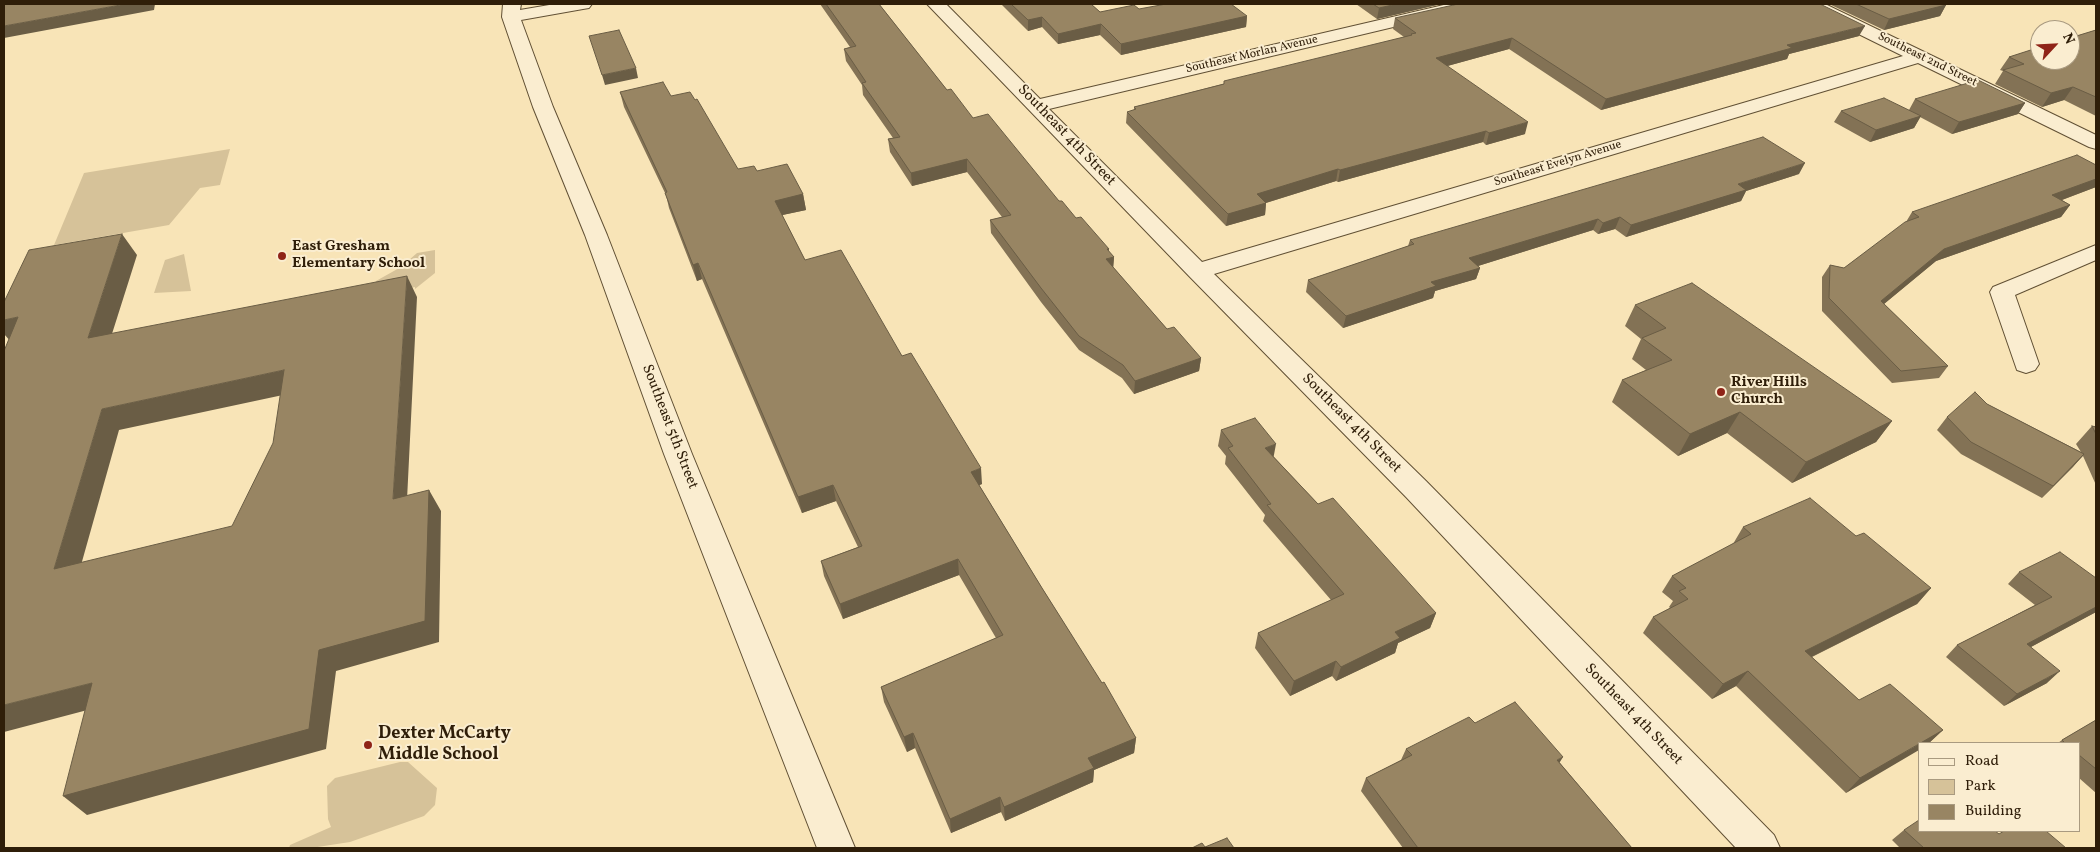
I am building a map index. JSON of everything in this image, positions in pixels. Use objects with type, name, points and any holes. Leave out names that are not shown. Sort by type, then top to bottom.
[{"type":"street","points":[[511,10],[583,4]]},
{"type":"street","name":"Southeast 4th Street","points":[[936,4],[1197,271],[1422,495],[1761,848]]},
{"type":"street","name":"Southeast Morlan Avenue","points":[[1035,106],[1469,4]]},
{"type":"street","name":"Southeast 2nd Street","points":[[1812,4],[2096,143]]},
{"type":"street","name":"Southeast 5th Street","points":[[511,10],[678,454],[836,848]]},
{"type":"street","name":"Southeast Evelyn Avenue","points":[[1197,271],[1919,56]]},
{"type":"street","points":[[2026,364],[2002,292],[2096,252]]},
{"type":"green space","points":[[230,149],[220,185],[200,188],[169,225],[54,245],[84,173]]},
{"type":"green space","points":[[435,250],[435,273],[415,289],[415,287],[369,296],[376,281],[401,267],[417,253]]},
{"type":"green space","points":[[184,254],[191,291],[154,293],[165,260]]},
{"type":"green space","points":[[400,762],[408,762],[437,788],[435,805],[424,816],[350,842],[311,848],[289,848],[290,845],[331,827],[328,819],[327,786],[335,778]]},
{"type":"building","points":[[4,4],[126,4],[4,26]]},
{"type":"building","points":[[826,4],[879,4],[947,90],[951,89],[973,118],[988,114],[1059,201],[1062,201],[1076,218],[1081,217],[1109,249],[1107,249],[1114,257],[1106,259],[1167,329],[1174,327],[1201,358],[1135,381],[1123,365],[1079,336],[990,220],[1011,215],[967,159],[911,173],[888,139],[900,137],[862,83],[866,82],[844,49],[856,46]]},
{"type":"building","points":[[1011,4],[1091,4],[1100,12],[1134,5],[1139,9],[1166,4],[1231,4],[1247,16],[1121,44],[1101,24],[1058,34],[1042,17],[1028,20]]},
{"type":"building","points":[[1373,4],[1397,4],[1379,8]]},
{"type":"building","points":[[1458,4],[1820,4],[1865,26],[1787,45],[1792,48],[1606,99],[1512,38],[1436,58],[1528,122],[1338,169],[1257,194],[1266,203],[1228,214],[1127,112],[1136,109],[1134,107],[1224,84],[1224,81],[1412,35],[1416,33],[1395,18]]},
{"type":"building","points":[[1856,4],[1942,4],[1946,5],[1889,19]]},
{"type":"building","points":[[619,30],[636,68],[602,75],[589,36]]},
{"type":"building","points":[[2096,30],[2096,97],[2073,87],[2051,93],[2003,70],[2024,64],[2009,57],[2030,50],[2030,70],[2080,70],[2080,35]]},
{"type":"building","points":[[1978,80],[2025,103],[1959,122],[1915,99]]},
{"type":"building","points":[[663,82],[671,96],[690,92],[695,100],[697,99],[738,169],[754,166],[757,171],[787,164],[803,194],[775,201],[805,260],[841,250],[902,356],[911,353],[981,468],[971,472],[1102,683],[1104,682],[1136,738],[1088,758],[1094,768],[1004,807],[1000,797],[950,819],[913,733],[904,737],[881,687],[1003,635],[958,559],[840,604],[821,561],[862,546],[833,485],[798,497],[698,263],[693,265],[665,193],[667,192],[620,92]]},
{"type":"building","points":[[1884,98],[1921,116],[1876,130],[1841,111]]},
{"type":"building","points":[[1763,137],[1805,163],[1738,184],[1746,190],[1631,225],[1620,217],[1603,223],[1598,219],[1469,258],[1480,268],[1431,282],[1436,286],[1346,316],[1308,280],[1414,244],[1410,240]]},
{"type":"building","points":[[2077,155],[2096,165],[2096,179],[2052,195],[2070,205],[1944,249],[1881,301],[1948,366],[1901,371],[1829,298],[1830,265],[1844,268],[1905,222],[1919,217],[1912,212]]},
{"type":"building","points":[[122,234],[88,338],[407,276],[393,499],[429,490],[425,621],[319,650],[309,729],[63,796],[92,683],[4,705],[4,351],[18,317],[4,320],[4,302],[29,250]],"holes":[[[284,370],[273,443],[232,526],[54,569],[102,409]]]},
{"type":"building","name":"River Hills Church","points":[[1692,283],[1892,421],[1806,462],[1740,412],[1690,434],[1622,380],[1672,360],[1642,338],[1666,328],[1635,305]]},
{"type":"building","points":[[1975,392],[1987,404],[2084,454],[2053,486],[1971,442],[1947,417]]},
{"type":"building","points":[[1255,418],[1276,444],[1265,448],[1318,504],[1333,498],[1436,613],[1395,632],[1400,638],[1341,667],[1336,661],[1294,681],[1258,633],[1344,594],[1267,505],[1271,504],[1228,448],[1233,446],[1221,430]]},
{"type":"building","points":[[1810,498],[1856,536],[1864,533],[1931,588],[1805,651],[1859,700],[1890,684],[1943,730],[1922,742],[1918,742],[1918,744],[1860,778],[1748,671],[1723,684],[1653,617],[1688,599],[1679,591],[1686,588],[1672,576],[1751,534],[1743,527]]},
{"type":"building","points":[[2060,552],[2096,578],[2096,607],[2027,644],[2060,671],[2017,694],[1957,645],[2052,597],[2019,572]]},
{"type":"building","points":[[1515,702],[1563,757],[1557,760],[1632,848],[1418,848],[1366,778],[1412,755],[1406,749],[1469,717],[1475,723]]},
{"type":"building","points":[[2096,720],[2096,769],[2080,756],[2080,742],[2064,742],[2062,740]]},
{"type":"building","points":[[1918,821],[1918,832],[1996,832],[1999,834],[2002,832],[2047,832],[2066,848],[1924,848],[1904,830]]},
{"type":"building","points":[[1227,838],[1234,848],[1192,848],[1202,843],[1205,847]]},
{"type":"place","name":"East Gresham Elementary School","points":[[282,256]]},
{"type":"place","name":"River Hills Church","points":[[1721,392]]},
{"type":"place","name":"Dexter McCarty Middle School","points":[[368,745]]}]
